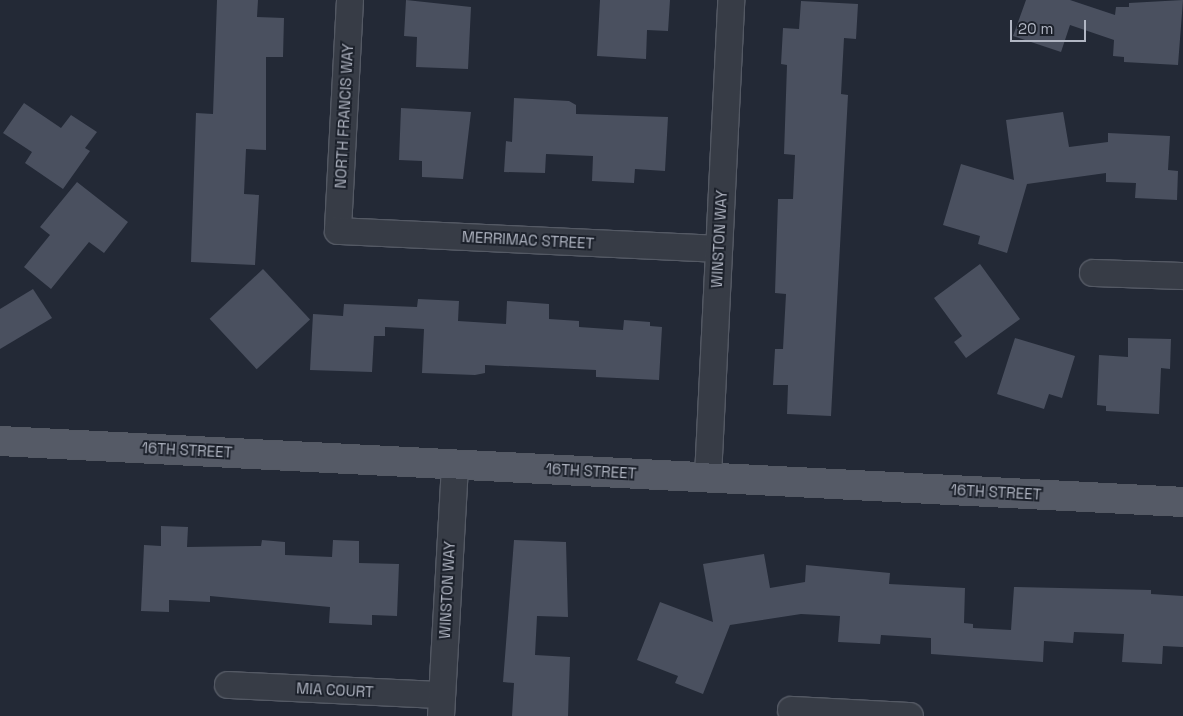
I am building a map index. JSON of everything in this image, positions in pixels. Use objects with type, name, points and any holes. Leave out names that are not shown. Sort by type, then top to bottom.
[{"type":"main road","name":"16TH STREET","points":[[0,441],[1183,502]]},
{"type":"street","name":"NORTH FRANCIS WAY","points":[[338,232],[350,0]]},
{"type":"street","name":"WINSTON WAY","points":[[708,478],[731,0]]},
{"type":"street","name":"MERRIMAC STREET","points":[[338,232],[718,249]]},
{"type":"street","points":[[1093,273],[1183,276]]},
{"type":"street","name":"WINSTON WAY","points":[[441,705],[455,464]]},
{"type":"street","name":"MIA COURT","points":[[228,685],[441,705]]},
{"type":"street","points":[[791,710],[910,716]]},
{"type":"building","points":[[217,0],[258,0],[257,17],[284,18],[283,57],[266,57],[266,150],[246,149],[244,194],[259,195],[255,265],[191,262],[196,113],[213,114]]},
{"type":"building","points":[[406,0],[471,7],[468,69],[416,67],[417,37],[404,36]]},
{"type":"building","points":[[600,0],[670,0],[668,31],[647,30],[646,59],[597,56]]},
{"type":"building","points":[[1026,0],[1070,0],[1115,15],[1116,7],[1129,7],[1129,3],[1183,0],[1178,65],[1124,62],[1124,57],[1113,56],[1114,40],[1070,25],[1061,52],[1013,36]]},
{"type":"building","points":[[801,1],[858,4],[856,39],[844,38],[841,94],[848,95],[831,416],[787,414],[788,385],[773,385],[775,349],[783,349],[786,294],[775,293],[778,199],[793,199],[795,155],[784,154],[787,65],[781,64],[783,28],[799,29]]},
{"type":"building","points":[[514,98],[569,101],[576,105],[576,114],[668,117],[665,171],[635,169],[634,183],[592,181],[593,156],[546,154],[545,173],[504,172],[506,141],[512,142]]},
{"type":"building","points":[[24,103],[61,128],[71,115],[97,132],[85,148],[90,151],[63,189],[25,163],[32,152],[3,133]]},
{"type":"building","points":[[401,108],[471,112],[463,179],[422,177],[422,161],[399,160]]},
{"type":"building","points":[[1063,112],[1069,147],[1108,142],[1108,133],[1170,136],[1168,170],[1178,171],[1177,200],[1135,198],[1136,183],[1106,182],[1106,173],[1027,184],[1007,253],[978,244],[980,236],[943,225],[961,164],[1014,180],[1006,120]]},
{"type":"building","points":[[77,182],[128,222],[104,253],[89,242],[51,289],[24,267],[50,235],[40,227]]},
{"type":"building","points":[[980,264],[1020,319],[966,358],[954,342],[962,336],[934,298]]},
{"type":"building","points":[[263,269],[310,319],[257,369],[210,319]]},
{"type":"building","points":[[33,289],[52,318],[0,349],[0,309]]},
{"type":"building","points":[[418,299],[459,301],[458,321],[506,324],[507,301],[549,304],[549,319],[579,321],[579,327],[623,330],[624,320],[650,322],[650,326],[662,327],[659,380],[596,377],[596,370],[485,365],[485,373],[475,375],[422,373],[424,329],[385,327],[385,336],[374,336],[372,372],[310,370],[313,314],[343,316],[344,304],[417,307]]},
{"type":"building","points":[[1015,338],[1075,356],[1062,398],[1049,394],[1044,409],[997,394]]},
{"type":"building","points":[[1128,338],[1171,339],[1170,369],[1161,368],[1159,414],[1106,411],[1106,406],[1097,405],[1099,355],[1128,357]]},
{"type":"building","points":[[161,526],[188,527],[187,547],[261,546],[262,540],[285,542],[285,555],[332,557],[333,540],[359,541],[359,563],[399,564],[397,616],[372,615],[372,625],[329,623],[330,607],[210,596],[210,602],[169,600],[169,612],[141,611],[144,545],[161,546]]},
{"type":"building","points":[[514,540],[566,542],[568,617],[537,616],[535,655],[570,657],[568,716],[512,716],[514,683],[503,682]]},
{"type":"building","points":[[764,554],[770,588],[805,582],[806,565],[890,573],[889,584],[965,588],[964,623],[973,624],[973,628],[1011,630],[1014,587],[1151,590],[1151,594],[1183,596],[1183,647],[1163,646],[1162,664],[1122,662],[1124,634],[1074,632],[1073,643],[1044,641],[1043,662],[931,654],[931,638],[881,635],[880,644],[838,642],[840,616],[801,614],[730,625],[703,694],[675,683],[678,676],[637,660],[660,602],[713,622],[703,564]]}]
